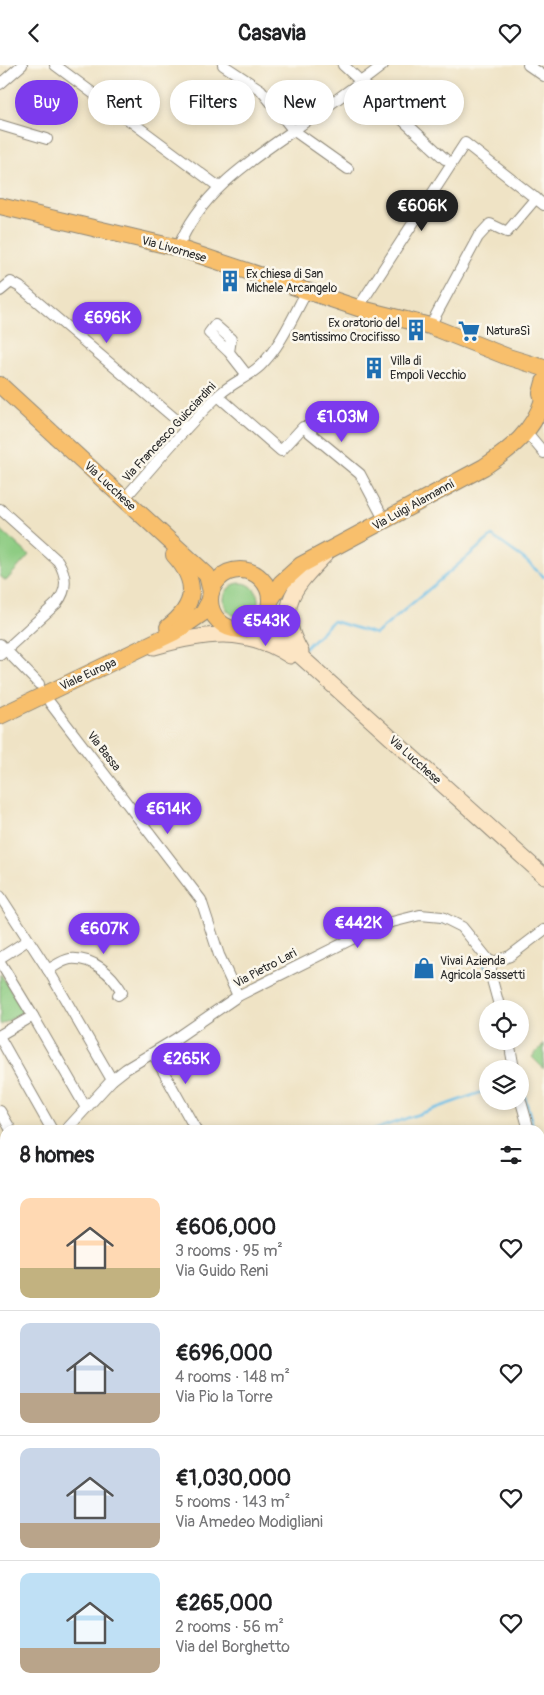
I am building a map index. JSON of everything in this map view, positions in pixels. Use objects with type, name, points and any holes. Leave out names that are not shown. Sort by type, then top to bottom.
[{"type":"main road","name":"Via Livornese","points":[[0,206],[178,248],[358,308],[430,326],[508,357],[544,368]]},
{"type":"main road","points":[[543,402],[541,393],[544,382]]},
{"type":"main road","name":"Via Lucchese","points":[[0,385],[207,575],[214,613],[222,624],[236,630],[251,628],[266,631],[287,643]]},
{"type":"main road","name":"Via Luigi Alamanni","points":[[525,437],[543,402]]},
{"type":"main road","name":"Via Luigi Alamanni","points":[[270,605],[281,583],[302,565],[484,467],[544,422]]},
{"type":"main road","points":[[124,499],[146,527],[183,565],[190,577],[191,586],[185,611],[170,625],[127,655]]},
{"type":"main road","points":[[320,674],[295,641],[288,624],[287,610],[291,596],[299,582],[329,551]]},
{"type":"main road","name":"Via Luigi Alamanni","points":[[251,572],[264,573],[302,565]]},
{"type":"main road","points":[[211,596],[215,585],[227,573],[243,570],[251,572]]},
{"type":"main road","name":"Via Lucchese","points":[[251,572],[267,587],[275,627],[287,643],[544,876]]},
{"type":"main road","name":"Viale Europa","points":[[0,716],[175,632],[203,613],[211,596]]},
{"type":"main road","points":[[251,628],[265,617],[270,605]]},
{"type":"main road","name":"Viale Europa","points":[[175,632],[201,625],[222,624]]},
{"type":"main road","points":[[127,655],[189,637],[230,634],[270,645],[288,655],[343,695]]},
{"type":"street","points":[[0,84],[22,65]]},
{"type":"street","points":[[55,65],[219,187]]},
{"type":"street","points":[[223,65],[261,90],[293,130],[348,169]]},
{"type":"street","points":[[343,65],[359,80]]},
{"type":"street","points":[[364,80],[384,65]]},
{"type":"street","points":[[528,65],[544,76]]},
{"type":"street","points":[[178,248],[183,233],[219,187],[293,130],[344,94]]},
{"type":"street","points":[[0,125],[47,139]]},
{"type":"street","points":[[408,125],[445,159]]},
{"type":"street","points":[[358,308],[465,143],[540,202],[507,232],[490,224],[478,237],[430,326]]},
{"type":"street","points":[[0,291],[12,282],[46,307],[186,429]]},
{"type":"street","name":"Via Francesco Guicciardini","points":[[124,499],[218,396],[231,384],[260,366],[277,345],[307,291]]},
{"type":"street","points":[[229,352],[247,375]]},
{"type":"street","points":[[218,396],[281,451],[303,427],[360,475],[385,521]]},
{"type":"street","points":[[525,437],[544,453]]},
{"type":"street","points":[[0,509],[58,561],[66,579],[63,595],[57,603],[2,649],[39,684]]},
{"type":"street","name":"Via Bassa","points":[[50,703],[201,900],[219,955],[238,996]]},
{"type":"street","points":[[0,896],[48,970],[112,1080]]},
{"type":"street","name":"Via Pietro Lari","points":[[71,1125],[112,1080],[238,996],[362,933],[400,919],[420,915],[442,917],[462,927],[491,963]]},
{"type":"street","points":[[497,1000],[491,977],[491,963],[510,956],[544,930]]},
{"type":"street","points":[[28,940],[0,960],[86,1108]]},
{"type":"street","points":[[48,970],[71,959],[93,964],[112,975],[122,992],[118,995]]},
{"type":"street","points":[[33,1016],[0,1037],[47,1125]]},
{"type":"street","points":[[153,1053],[193,1125]]},
{"type":"street","points":[[523,1110],[528,1125]]},
{"type":"street","points":[[0,1111],[8,1125]]},
{"type":"green space","points":[[0,529],[29,555],[6,581],[0,576]]},
{"type":"green space","points":[[241,583],[248,584],[253,588],[257,593],[257,607],[253,612],[248,616],[241,617],[234,616],[229,612],[225,607],[224,600],[225,593],[229,588],[234,584]]},
{"type":"green space","points":[[0,973],[24,1011],[1,1025],[0,1023]]},
{"type":"green space","points":[[544,1044],[544,1069],[532,1057]]},
{"type":"waterway","points":[[305,648],[333,621],[376,634],[492,536],[523,558],[544,577]]},
{"type":"waterway","points":[[411,922],[429,921],[443,923]]},
{"type":"waterway","points":[[369,936],[399,925]]},
{"type":"waterway","points":[[481,958],[486,968]]},
{"type":"waterway","points":[[387,1125],[479,1093]]},
{"type":"waterway","points":[[529,1110],[533,1125]]},
{"type":"place","name":"Ex chiesa di San Michele Arcangelo","points":[[230,281]]},
{"type":"place","name":"Ex oratorio del Santissimo Crocifisso","points":[[416,330]]},
{"type":"place","name":"NaturaSì","points":[[469,331]]},
{"type":"place","name":"Villa di Empoli Vecchio","points":[[374,368]]},
{"type":"place","name":"Vivai Azienda Agricola Sassetti","points":[[424,968]]}]
